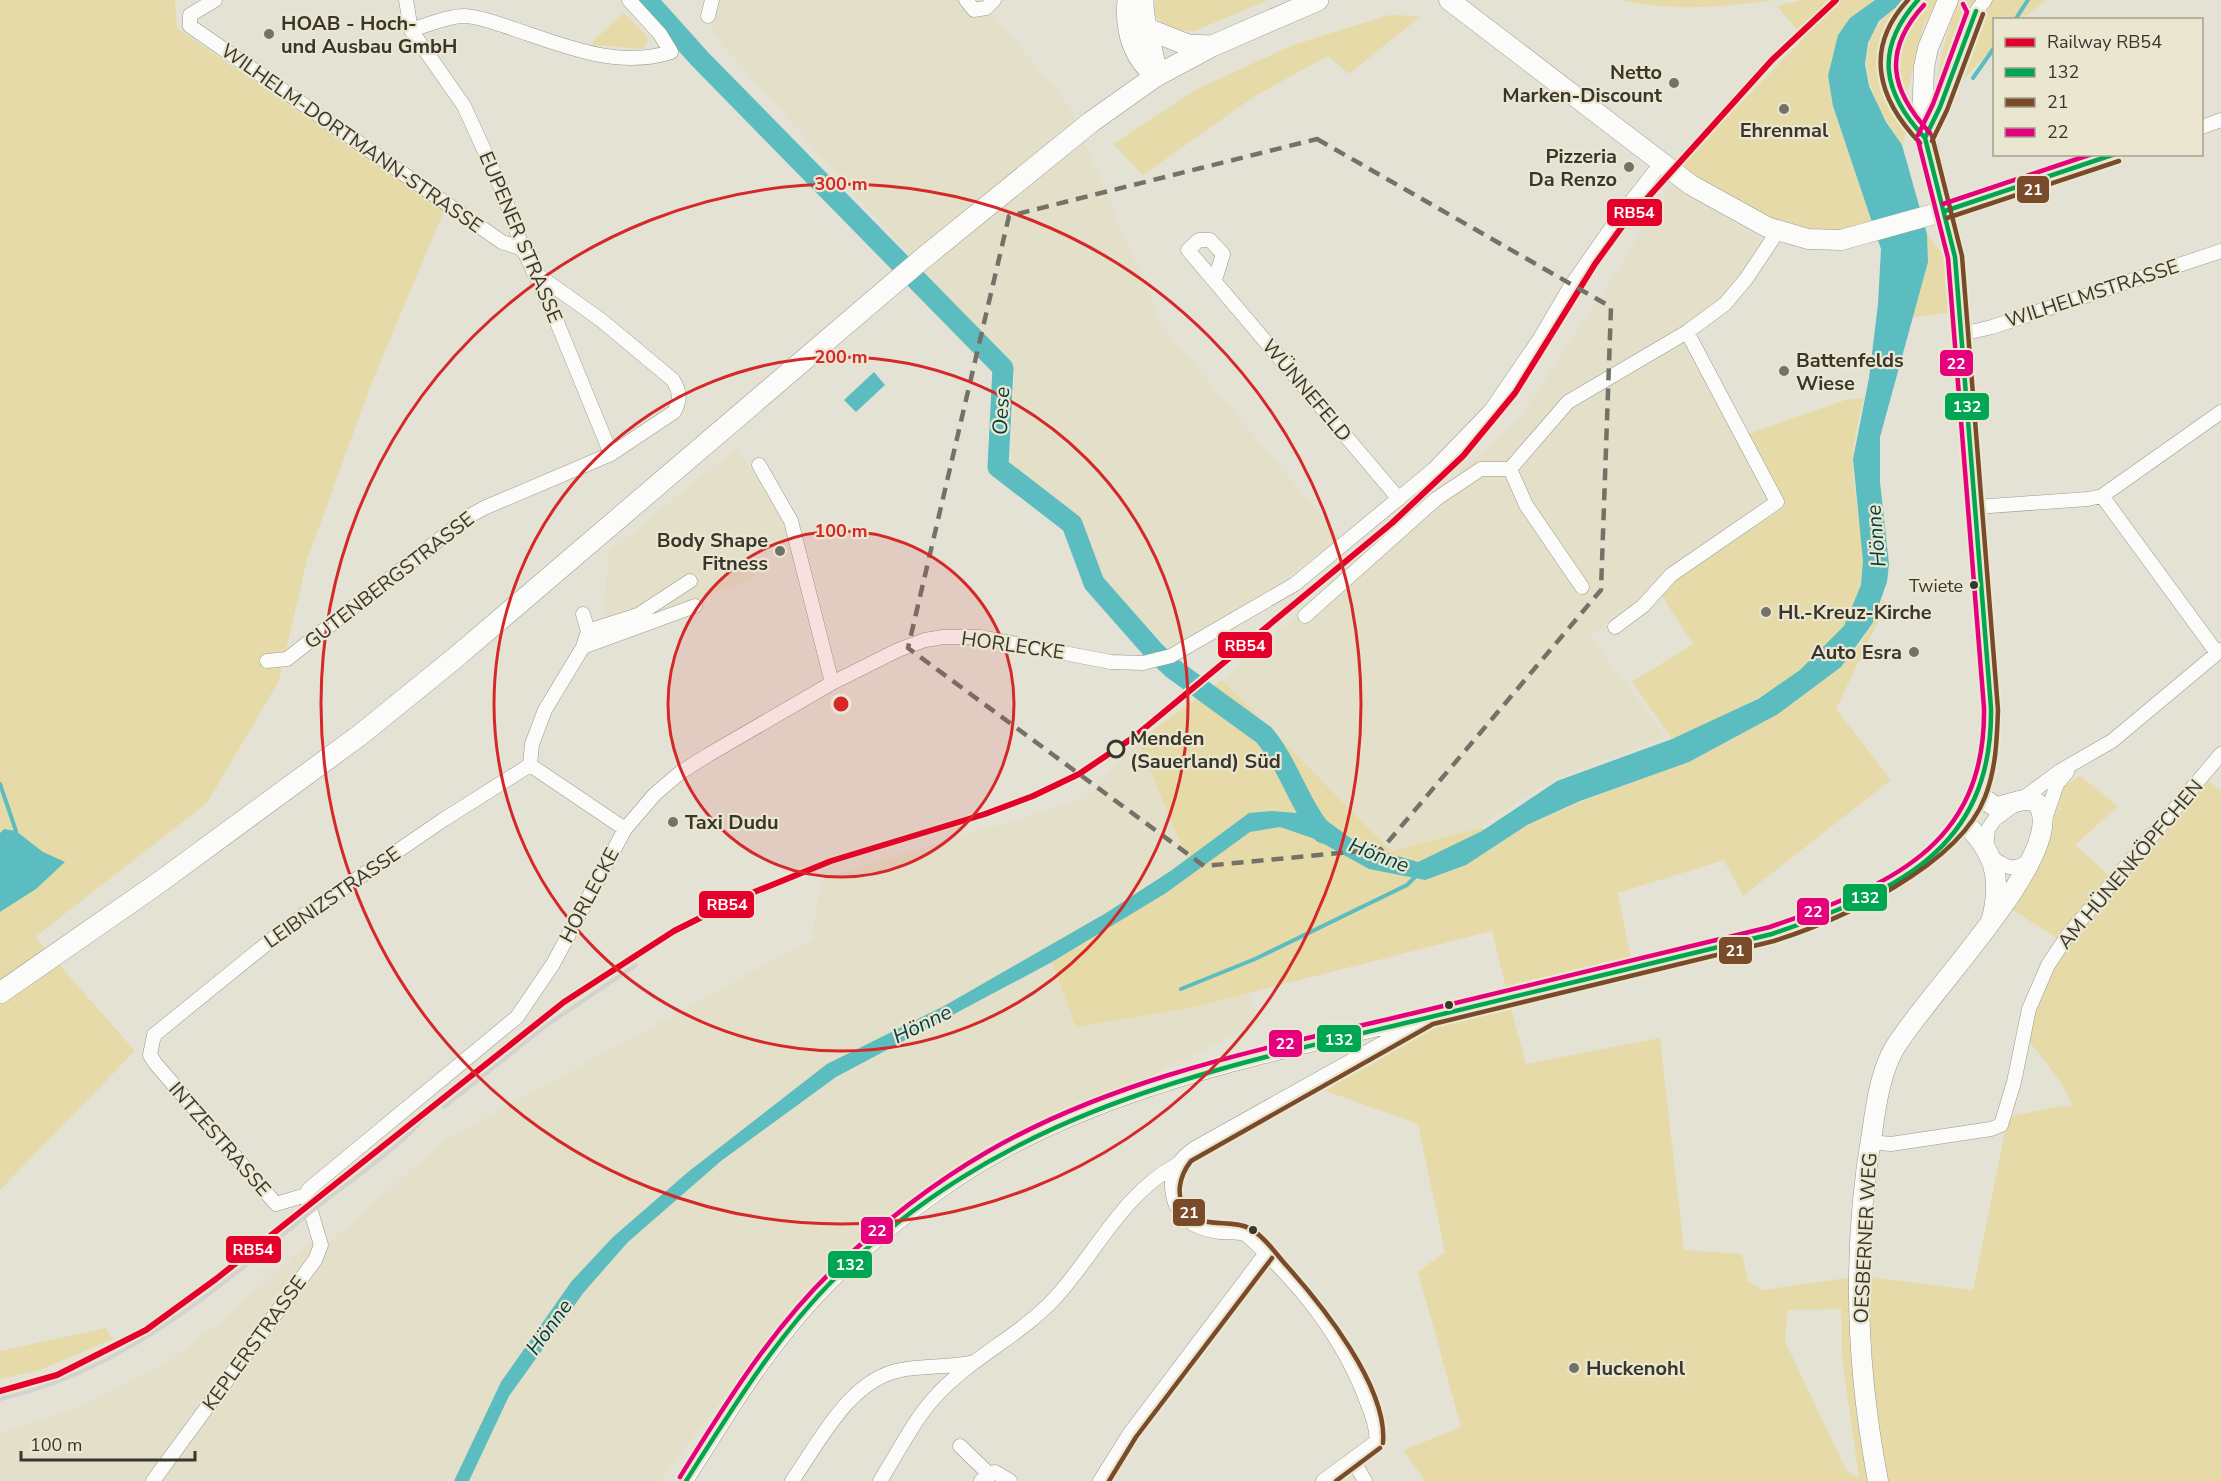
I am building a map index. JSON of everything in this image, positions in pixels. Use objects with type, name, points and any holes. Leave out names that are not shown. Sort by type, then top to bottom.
[{"type":"main road","points":[[1128,0],[1128,26],[1133,46],[1140,63],[1156,76]]},
{"type":"main road","points":[[1143,0],[1145,28],[1155,58],[1156,76]]},
{"type":"main road","points":[[0,993],[157,884],[360,735],[455,658],[921,260],[1090,122],[1156,76],[1212,45],[1318,0]]},
{"type":"main road","points":[[1145,28],[1188,45],[1212,45]]},
{"type":"street","name":"WILHELM-DORTMANN-STRASSE","points":[[215,0],[188,19],[190,26],[493,235],[523,249]]},
{"type":"street","points":[[406,0],[411,30],[463,16],[482,18],[579,51],[622,58],[657,56],[671,52],[660,34],[629,0]]},
{"type":"street","points":[[708,16],[712,0]]},
{"type":"street","points":[[966,0],[974,10],[986,8],[994,0]]},
{"type":"street","points":[[1449,0],[1691,185],[1748,218],[1792,236],[1826,241],[1857,238],[2111,156]]},
{"type":"street","points":[[1918,0],[1895,28],[1887,68],[1892,94],[1898,107],[1925,138]]},
{"type":"street","points":[[686,1481],[754,1375],[814,1301],[869,1249],[938,1192],[968,1172],[1048,1130],[1186,1079],[1252,1059],[1761,937],[1799,925],[1903,875],[1940,848],[1963,821],[1978,795],[1989,750],[1991,711],[1955,257],[1936,214],[1925,138],[1922,97],[1928,48],[1948,0]]},
{"type":"street","points":[[1925,138],[1936,118],[1977,4]]},
{"type":"street","name":"EUPENER STRASSE","points":[[411,30],[464,106],[501,187],[523,249],[611,454]]},
{"type":"street","points":[[2203,127],[2221,120]]},
{"type":"street","name":"HORLECKE","points":[[306,1195],[309,1189],[517,1017],[553,964],[625,829],[655,794],[681,772],[832,683],[898,650],[943,637],[980,637],[1111,662],[1143,663],[1172,656],[1295,584],[1433,470],[1491,410],[1539,340],[1570,287],[1619,217],[1662,162]]},
{"type":"street","points":[[1305,616],[1436,499],[1481,469],[1510,469],[1568,402],[1687,332],[1725,304],[1746,279],[1778,231]]},
{"type":"street","name":"WILHELMSTRASSE","points":[[1962,334],[1992,327],[2221,250]]},
{"type":"street","name":"GUTENBERGSTRASSE","points":[[267,661],[287,659],[414,558],[484,508],[611,454],[674,412],[679,402],[679,391],[673,380],[601,320],[535,273]]},
{"type":"street","name":"WÜNNEFELD","points":[[1215,280],[1399,499]]},
{"type":"street","points":[[1615,627],[1643,606],[1671,575],[1777,501],[1687,332]]},
{"type":"street","points":[[1976,507],[2102,496],[2221,412]]},
{"type":"street","points":[[759,465],[791,520],[832,683]]},
{"type":"street","points":[[1510,469],[1526,505],[1582,587]]},
{"type":"street","points":[[1988,852],[1987,832],[1991,823],[2019,799],[2060,771],[2073,766],[2112,741],[2219,651],[2102,496]]},
{"type":"street","points":[[588,631],[638,615],[690,580]]},
{"type":"street","points":[[583,647],[695,606]]},
{"type":"street","points":[[583,614],[588,631],[583,647],[545,710],[532,744],[530,765],[625,829]]},
{"type":"street","name":"AM HÜNENKÖPFCHEN","points":[[1870,1142],[1891,1144],[1991,1129],[2001,1125],[2017,1072],[2029,1009],[2048,965],[2068,935],[2221,754]]},
{"type":"street","name":"LEIBNIZSTRASSE","points":[[150,1047],[154,1035],[291,924],[442,820],[530,765]]},
{"type":"street","name":"OESBERNER WEG","points":[[1878,1481],[1864,1399],[1860,1344],[1860,1242],[1870,1142],[1881,1084],[1895,1048],[1991,922],[2028,861],[2042,829],[2057,784],[2073,766]]},
{"type":"street","points":[[1978,795],[1996,807],[2019,799],[2031,801],[2038,806],[2042,816],[2042,829]]},
{"type":"street","name":"OESBERNER WEG","points":[[1963,821],[1980,837],[1988,852],[1998,883],[1991,922]]},
{"type":"street","name":"OESBERNER WEG","points":[[1988,852],[2010,868],[2019,867],[2028,861]]},
{"type":"street","points":[[880,1481],[935,1396],[1038,1315],[1063,1289],[1121,1209],[1148,1182],[1178,1164],[1195,1148],[1430,1017]]},
{"type":"street","name":"INTZESTRASSE","points":[[150,1047],[155,1063],[276,1204],[306,1195]]},
{"type":"street","points":[[1178,1164],[1172,1188],[1176,1209],[1182,1217],[1191,1224],[1210,1231],[1241,1232],[1266,1253],[1313,1306],[1341,1344],[1371,1412],[1376,1442],[1323,1481]]},
{"type":"street","name":"KEPLERSTRASSE","points":[[153,1481],[315,1260],[321,1245],[306,1195]]},
{"type":"street","points":[[1100,1481],[1130,1433],[1266,1253]]},
{"type":"street","points":[[792,1481],[853,1396],[870,1381],[904,1369],[979,1361]]},
{"type":"street","points":[[960,1446],[985,1478],[1001,1473],[1010,1481]]},
{"type":"street","points":[[1353,1460],[1365,1481]]},
{"type":"highlighted area","points":[[1317,139],[1611,307],[1601,590],[1382,849],[1204,866],[908,648],[1009,216]]},
{"type":"shaded area","points":[[0,0],[175,0],[177,28],[444,211],[372,382],[307,560],[279,681],[207,803],[35,937],[135,1051],[0,1190]]},
{"type":"shaded area","points":[[718,0],[981,0],[1070,107],[1162,326],[1340,538],[1177,656],[1104,583],[1078,523],[1010,471],[1015,374],[711,32]]},
{"type":"shaded area","points":[[1155,0],[1268,0],[1195,31],[1171,30],[1154,16]]},
{"type":"shaded area","points":[[1621,0],[1775,0],[1736,5],[1679,7]]},
{"type":"shaded area","points":[[1802,0],[1875,0],[1850,18],[1828,76],[1833,106],[1874,228],[1798,233],[1677,169],[1804,38],[1777,6]]},
{"type":"shaded area","points":[[1905,0],[1937,0],[1923,28],[1906,97],[1909,121],[1902,145],[1879,106],[1871,88],[1867,69],[1868,51],[1873,33],[1886,16]]},
{"type":"shaded area","points":[[1959,0],[2046,0],[2023,18],[1993,18],[1993,48],[1956,87],[1937,137],[1939,67],[1946,36]]},
{"type":"shaded area","points":[[624,13],[648,37],[647,44],[642,49],[592,45],[595,39]]},
{"type":"shaded area","points":[[1389,15],[1421,16],[1349,74],[1328,56],[1255,96],[1143,175],[1113,144],[1197,89],[1293,45]]},
{"type":"shaded area","points":[[1673,183],[1765,243],[1721,301],[1683,329],[1773,500],[1590,636],[1666,737],[1551,781],[1476,829],[1390,851],[1222,680],[1521,418]]},
{"type":"shaded area","points":[[1927,234],[1943,255],[1948,313],[1913,317],[1928,262]]},
{"type":"shaded area","points":[[1864,398],[1855,437],[1853,461],[1863,560],[1859,594],[1845,624],[1823,651],[1796,673],[1733,711],[1672,739],[1632,682],[1693,644],[1658,590],[1785,507],[1748,434],[1848,399]]},
{"type":"shaded area","points":[[735,449],[761,481],[791,532],[783,539],[757,543],[758,548],[749,553],[754,579],[602,634],[609,552]]},
{"type":"shaded area","points":[[1883,599],[1887,603],[1836,709],[1891,780],[1743,896],[1724,860],[1618,893],[1633,968],[1508,997],[1492,931],[1190,1008],[1076,1027],[1052,962],[1193,873],[1138,741],[1222,680],[1391,851],[1476,829],[1527,825],[1597,795],[1689,762],[1778,714],[1841,667],[1862,641]]},
{"type":"shaded area","points":[[1138,741],[1260,1022],[928,1186],[769,1338],[660,1481],[0,1481],[0,1433],[74,1410],[165,1364],[222,1321],[317,1235],[329,1243],[444,1141],[812,939],[821,879],[1087,798]]},
{"type":"shaded area","points":[[2080,776],[2118,806],[2075,845],[2120,885],[2209,781],[2221,791],[2221,1481],[1425,1481],[1403,1450],[1461,1427],[1418,1272],[1445,1252],[1418,1124],[1323,1090],[1433,1024],[1508,997],[1526,1064],[1660,1038],[1684,1250],[1742,1254],[1748,1281],[1763,1290],[1861,1276],[1973,1290],[2008,1117],[2061,1106],[2072,1107],[2060,1082],[2028,1041],[2037,1002],[2066,944],[2010,908],[2048,836],[2065,786]],"holes":[[[1841,1309],[1842,1357],[1859,1479],[1846,1470],[1785,1341],[1788,1310]]]},
{"type":"shaded area","points":[[106,1328],[113,1339],[40,1370],[0,1379],[0,1351]]},
{"type":"water","name":"Hönne","points":[[1875,0],[1905,0],[1879,21],[1868,43],[1865,64],[1869,86],[1886,122],[1902,145],[1927,234],[1928,262],[1880,437],[1880,482],[1889,564],[1887,582],[1872,624],[1841,667],[1778,714],[1689,762],[1580,801],[1527,825],[1466,865],[1425,880],[1369,869],[1315,839],[1280,827],[1250,832],[1166,893],[1052,962],[836,1077],[721,1161],[628,1242],[584,1292],[509,1396],[469,1481],[454,1481],[501,1382],[571,1282],[613,1237],[688,1172],[827,1064],[944,1006],[1106,913],[1172,870],[1249,813],[1272,811],[1319,815],[1360,845],[1418,862],[1482,831],[1557,781],[1672,739],[1758,699],[1800,670],[1844,626],[1861,585],[1863,561],[1853,459],[1869,378],[1878,304],[1881,249],[1833,106],[1828,76],[1838,35],[1850,18]]},
{"type":"water","points":[[874,372],[885,385],[856,412],[844,400]]},
{"type":"water","points":[[4,829],[16,831],[43,852],[65,862],[36,889],[0,912],[0,833]]},
{"type":"waterway","name":"Oese","points":[[647,0],[700,59],[1003,368],[998,467],[1072,524],[1094,583],[1153,650],[1172,668],[1264,735],[1323,833]]},
{"type":"waterway","points":[[2016,18],[2028,0]]},
{"type":"waterway","points":[[1973,78],[1993,49]]},
{"type":"waterway","points":[[0,784],[16,831]]},
{"type":"waterway","name":"Hönne","points":[[1181,989],[1255,959],[1407,885],[1417,875]]},
{"type":"railway","points":[[444,1107],[547,1025],[636,965]]},
{"type":"railway","points":[[0,1399],[44,1387],[86,1370],[125,1350],[200,1301],[384,1156],[409,1134],[450,1091]]},
{"type":"rail line","name":"RB54","points":[[0,1391],[57,1375],[146,1330],[216,1279],[564,1002],[674,931],[742,897],[831,861],[985,814],[1033,796],[1079,774],[1134,737],[1392,523],[1463,456],[1515,393],[1595,264],[1624,224],[1772,60],[1836,0]]},
{"type":"transit line","name":"21","points":[[1908,0],[1894,18],[1885,37],[1881,55],[1881,73],[1894,109],[1920,143]]},
{"type":"transit line","name":"132","points":[[1918,0],[1894,36],[1889,70],[1892,87],[1900,104],[1925,138]]},
{"type":"transit line","name":"22","points":[[1918,135],[1933,104],[1967,12],[1963,4]]},
{"type":"transit line","name":"22","points":[[1924,5],[1902,38],[1897,54],[1896,70],[1899,86],[1906,101],[1930,133]]},
{"type":"transit line","name":"132","points":[[1925,138],[1940,107],[1976,11]]},
{"type":"transit line","name":"21","points":[[1932,141],[1947,110],[1983,14]]},
{"type":"transit line","name":"21","points":[[1383,1443],[1382,1421],[1375,1397],[1364,1373],[1334,1324],[1301,1282],[1266,1241],[1251,1229],[1235,1224],[1201,1220],[1187,1211],[1181,1199],[1180,1186],[1181,1179],[1191,1161],[1433,1024],[1774,941],[1831,919],[1895,887],[1924,867],[1950,846],[1971,822],[1985,797],[1994,765],[1998,710],[1962,256],[1932,136]]},
{"type":"transit line","name":"132","points":[[686,1481],[774,1349],[836,1277],[900,1221],[966,1175],[1035,1137],[1106,1107],[1179,1081],[1255,1060],[1772,934],[1857,902],[1894,883],[1927,860],[1954,832],[1974,799],[1987,758],[1991,708],[1955,257],[1925,138]]},
{"type":"transit line","name":"22","points":[[680,1477],[770,1341],[812,1291],[835,1268],[889,1220],[927,1191],[987,1152],[1036,1126],[1140,1084],[1247,1053],[1770,927],[1852,896],[1889,877],[1921,855],[1947,829],[1968,796],[1980,756],[1984,708],[1948,258],[1918,140]]},
{"type":"transit line","name":"22","points":[[1943,204],[2086,156]]},
{"type":"transit line","name":"132","points":[[1945,211],[2109,156]]},
{"type":"transit line","name":"21","points":[[1947,218],[2119,161]]},
{"type":"transit line","name":"21","points":[[1109,1481],[1136,1437],[1272,1258]]},
{"type":"transit line","name":"21","points":[[1336,1481],[1380,1448]]},
{"type":"place","name":"HOAB - Hoch- und Ausbau GmbH","points":[[269,34]]},
{"type":"place","name":"Netto Marken-Discount","points":[[1674,83]]},
{"type":"place","name":"Ehrenmal","points":[[1784,109]]},
{"type":"place","name":"Pizzeria Da Renzo","points":[[1629,167]]},
{"type":"place","name":"Battenfelds Wiese","points":[[1784,371]]},
{"type":"place","name":"Body Shape Fitness","points":[[780,551]]},
{"type":"place","name":"Twiete","points":[[1974,585]]},
{"type":"place","name":"Hl.-Kreuz-Kirche","points":[[1766,612]]},
{"type":"place","name":"Auto Esra","points":[[1914,652]]},
{"type":"place","name":"Menden (Sauerland) Süd","points":[[1116,749]]},
{"type":"place","name":"Taxi Dudu","points":[[673,822]]},
{"type":"place","name":"Huckenohl","points":[[1574,1368]]}]
